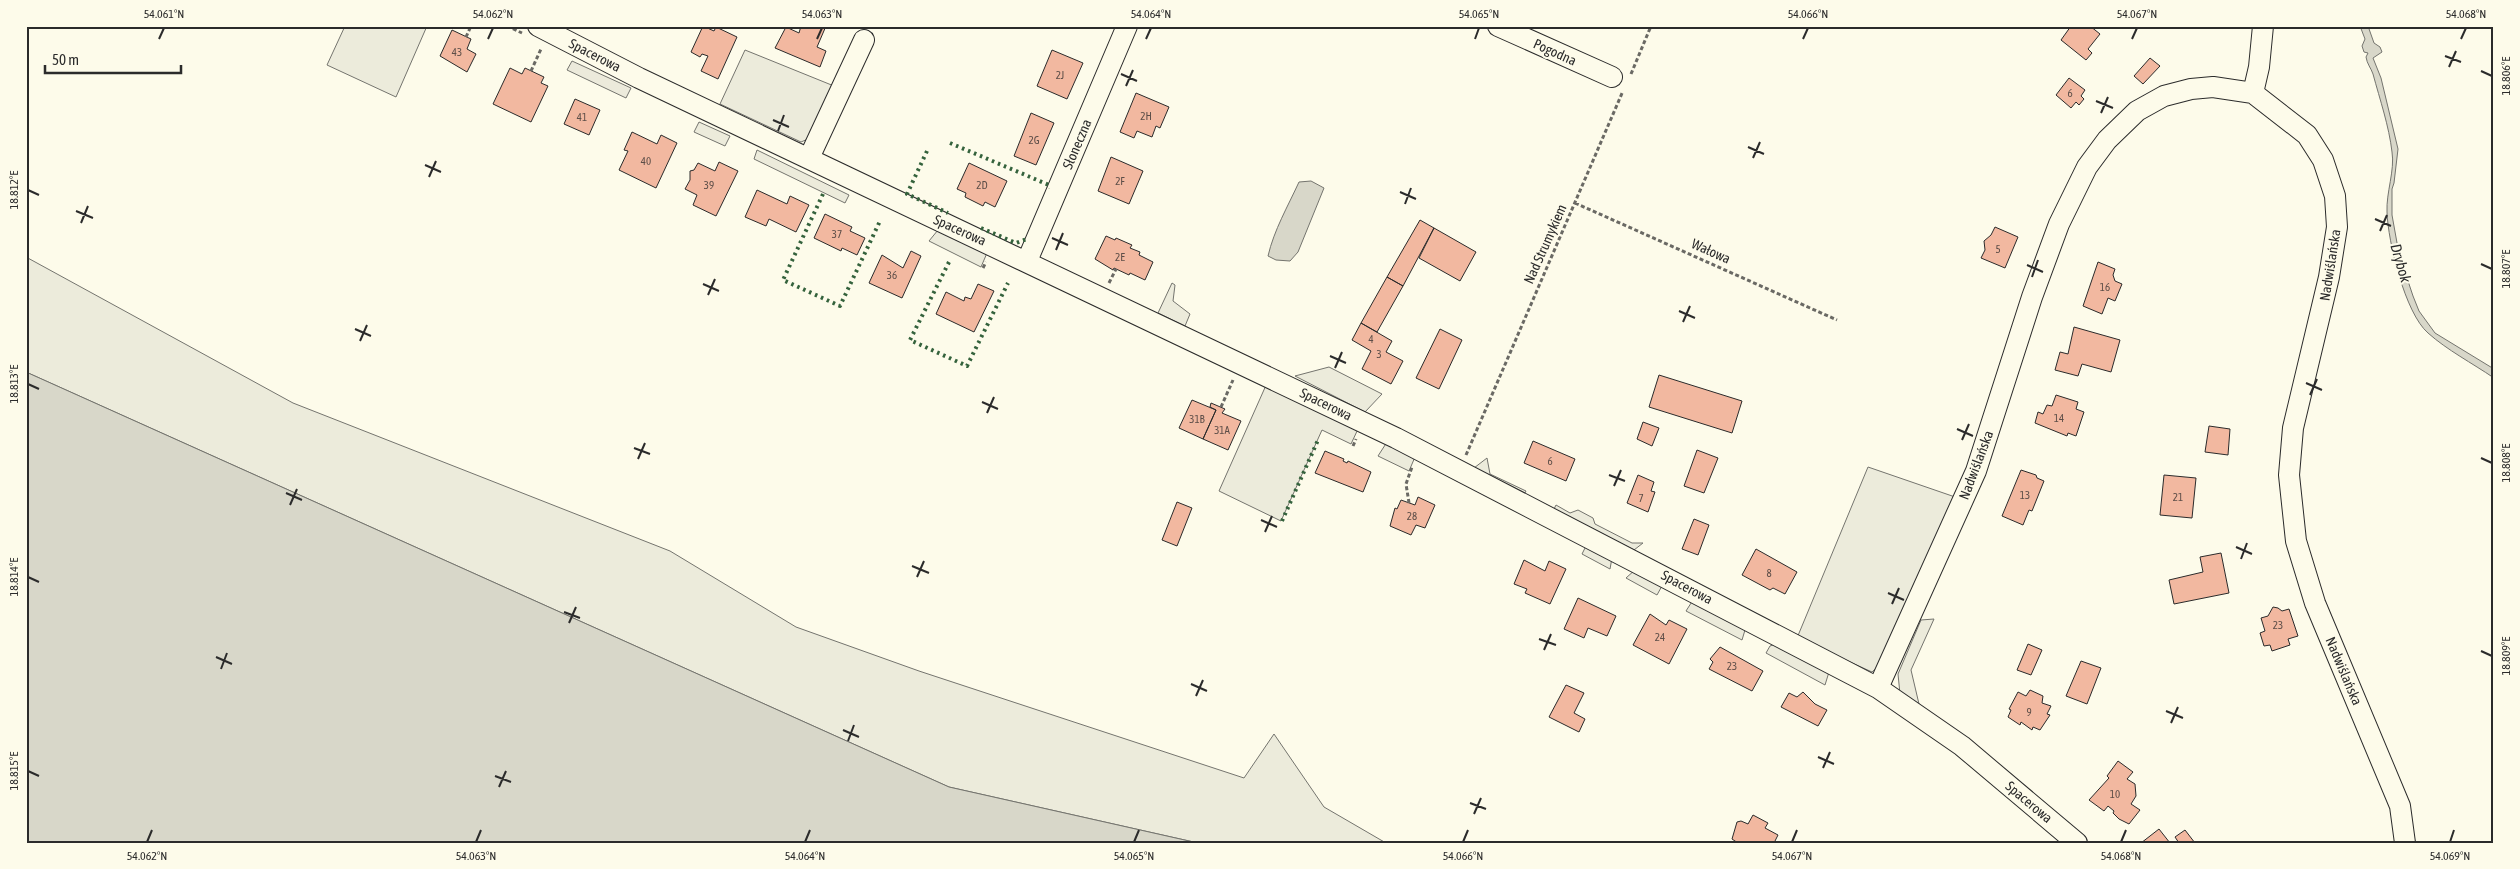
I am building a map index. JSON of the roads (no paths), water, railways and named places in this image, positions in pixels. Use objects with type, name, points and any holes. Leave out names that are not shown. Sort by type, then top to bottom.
[{"type":"street","name":"Słoneczna","points":[[1027,261],[1126,26]]},
{"type":"street","name":"Pogodna","points":[[1498,26],[1621,83]]},
{"type":"street","points":[[2253,93],[2259,67],[2263,26]]},
{"type":"street","name":"Spacerowa","points":[[541,35],[639,78],[809,158],[1420,450],[1878,688],[1962,746],[2077,843]]},
{"type":"street","points":[[809,158],[864,40]]},
{"type":"street","name":"Nadwiślańska","points":[[1878,688],[1976,472],[2032,297],[2059,224],[2087,167],[2107,140],[2137,111],[2164,96],[2191,89],[2213,87],[2253,93],[2307,135],[2323,160],[2335,196],[2337,227],[2330,278],[2293,428],[2288,475],[2296,541],[2315,603],[2400,806],[2405,843]]},
{"type":"water","name":"Drybok","points":[[2360,26],[2368,26],[2374,43],[2380,47],[2382,52],[2373,58],[2381,78],[2398,149],[2392,189],[2392,215],[2399,254],[2413,296],[2419,311],[2435,333],[2494,369],[2494,378],[2451,351],[2428,333],[2412,310],[2405,294],[2394,258],[2388,225],[2387,205],[2393,159],[2391,142],[2373,74],[2366,57],[2368,53],[2364,52],[2362,46],[2365,39]]},
{"type":"water","points":[[1311,181],[1324,188],[1298,252],[1290,261],[1276,260],[1268,256],[1278,227],[1299,182]]},
{"type":"water","points":[[26,372],[949,787],[1198,843],[26,843]]}]
